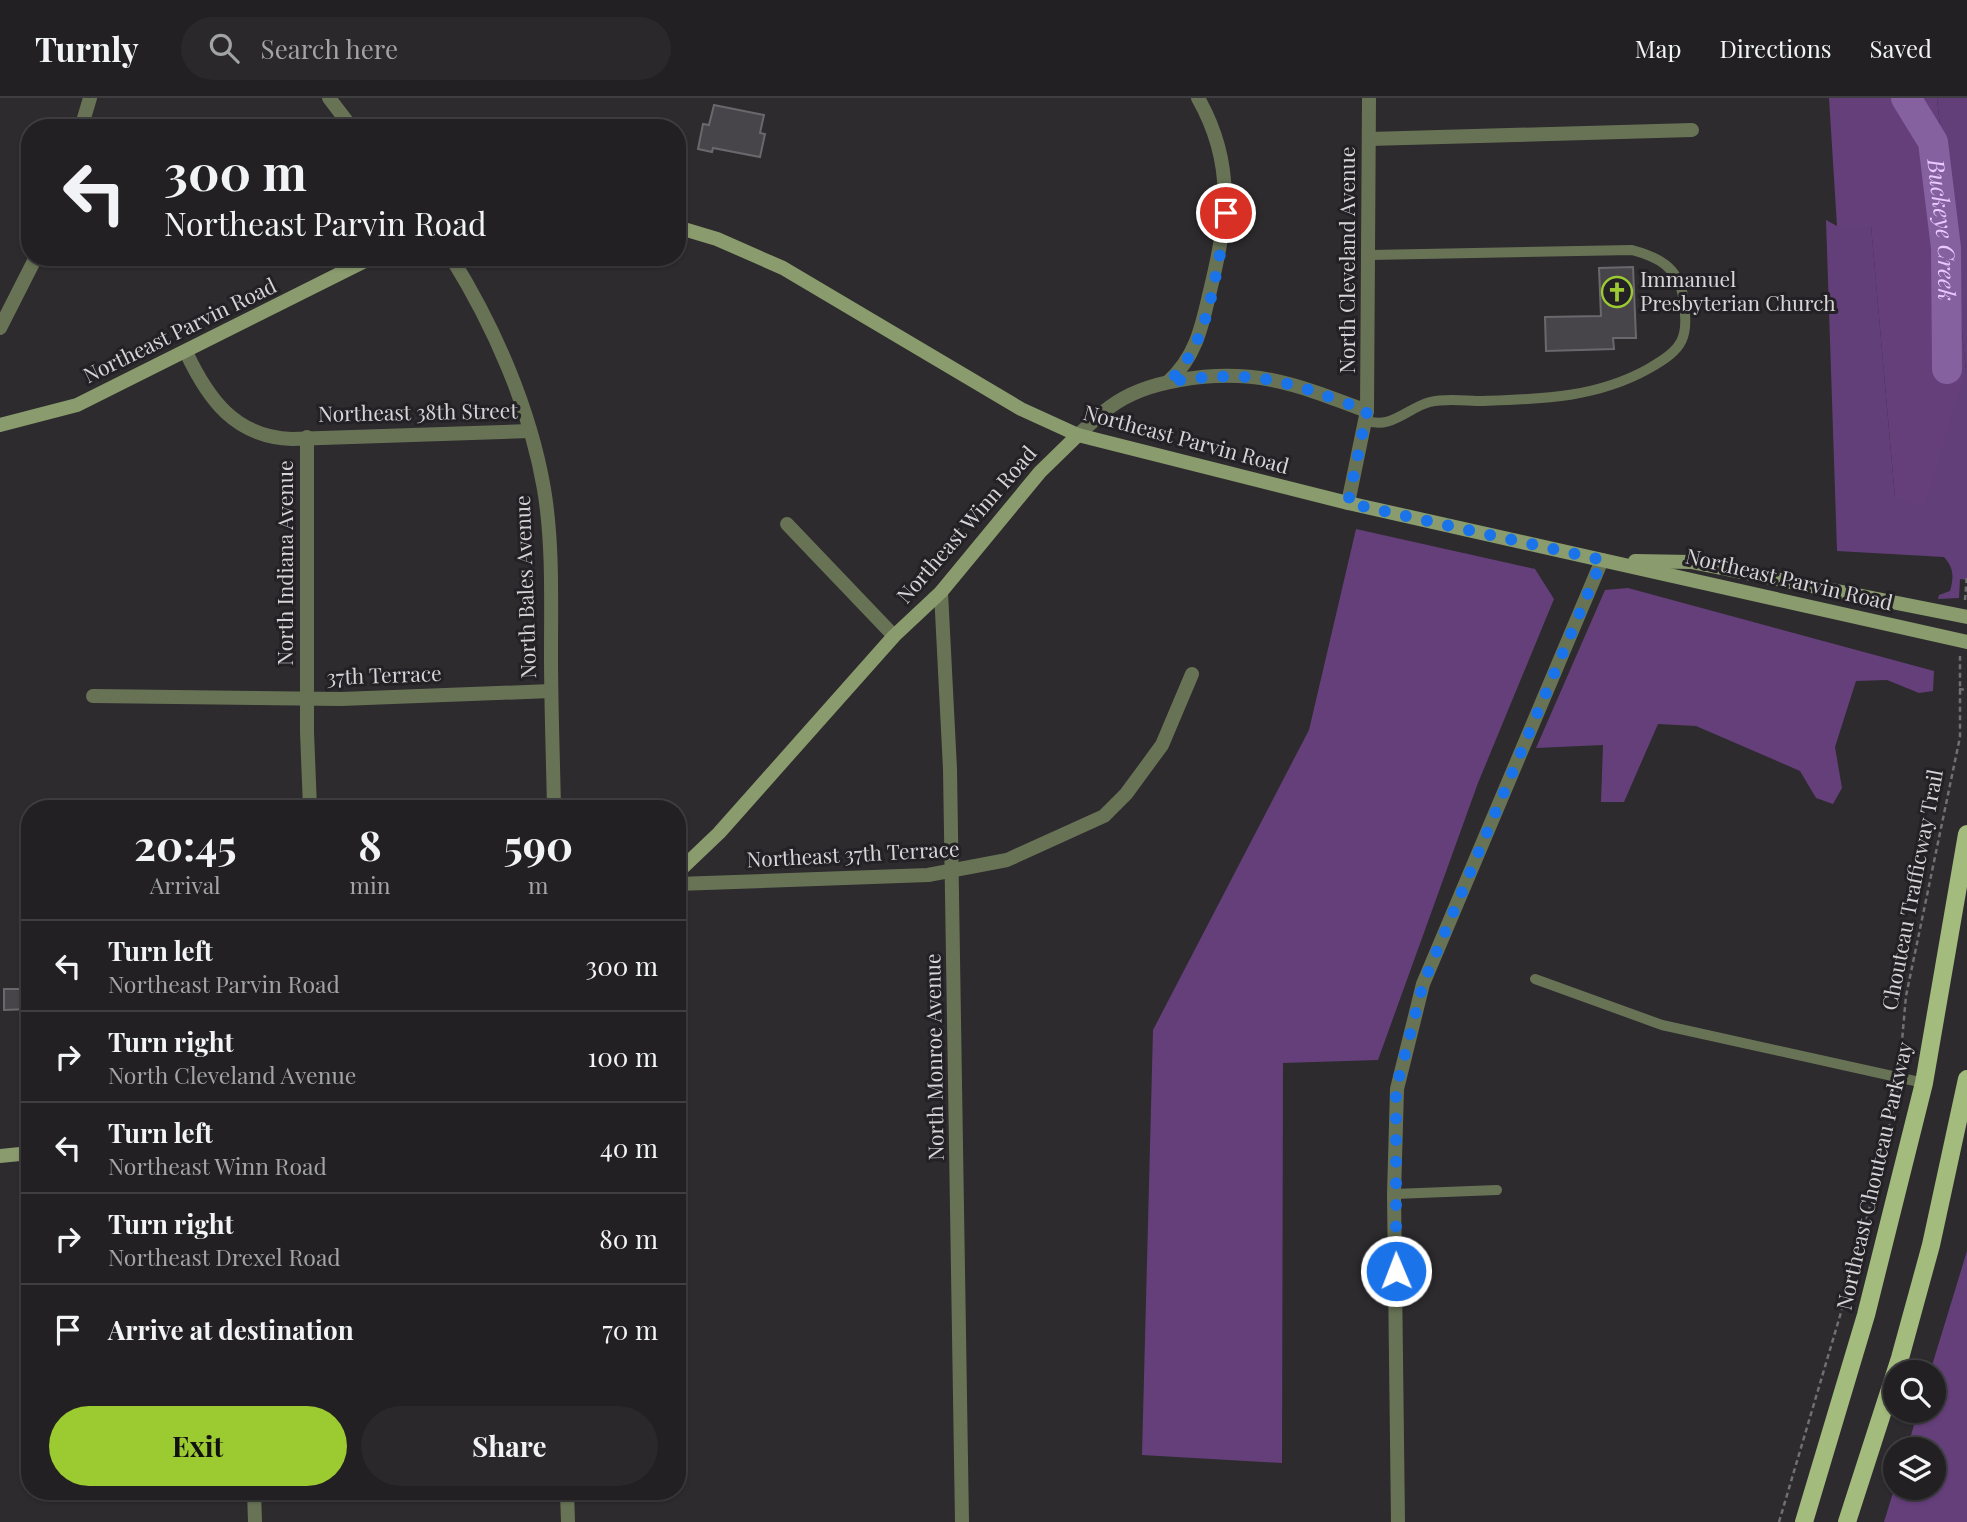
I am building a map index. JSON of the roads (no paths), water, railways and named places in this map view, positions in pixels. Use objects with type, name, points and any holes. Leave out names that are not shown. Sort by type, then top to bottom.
[{"type":"main road","name":"Northeast Parvin Road","points":[[686,230],[717,239],[783,268],[1021,409],[1077,435],[1348,503],[1964,641]]},
{"type":"main road","name":"Northeast Parvin Road","points":[[0,425],[77,405],[355,266]]},
{"type":"main road","name":"Northeast Winn Road","points":[[686,864],[719,833],[894,636],[941,592],[1040,472],[1077,435]]},
{"type":"main road","name":"Northeast Parvin Road","points":[[1602,560],[1691,562],[1965,617]]},
{"type":"main road","name":"Northeast Chouteau Parkway","points":[[1804,1522],[1866,1315],[1924,1083],[1967,834]]},
{"type":"main road","points":[[1847,1522],[1900,1358],[1931,1245],[1967,1079]]},
{"type":"main road","points":[[0,1156],[21,1154]]},
{"type":"street","points":[[84,119],[90,98]]},
{"type":"street","points":[[329,98],[345,119]]},
{"type":"street","points":[[1168,382],[1184,365],[1196,345],[1225,230],[1226,195],[1221,160],[1198,98]]},
{"type":"street","name":"North Cleveland Avenue","points":[[1348,503],[1367,416],[1369,98]]},
{"type":"street","points":[[1370,139],[1692,131]]},
{"type":"street","points":[[0,328],[31,266]]},
{"type":"street","name":"North Bales Avenue","points":[[456,266],[490,328],[530,431],[544,488],[548,531],[554,800]]},
{"type":"street","name":"North Indiana Avenue","points":[[186,352],[212,399],[234,422],[268,436],[307,437],[310,800]]},
{"type":"street","name":"Northeast Winn Road","points":[[1077,435],[1111,406],[1147,388],[1207,375],[1263,377],[1311,390],[1367,416]]},
{"type":"street","name":"Northeast 38th Street","points":[[307,437],[530,431]]},
{"type":"street","points":[[787,524],[894,636]]},
{"type":"street","points":[[1398,1522],[1394,1194],[1396,1089],[1423,984],[1602,560]]},
{"type":"street","name":"North Monroe Avenue","points":[[941,592],[953,873],[962,1522]]},
{"type":"street","name":"Northeast 37th Terrace","points":[[686,884],[953,873],[1007,860],[1104,816],[1126,794],[1162,745],[1192,674]]},
{"type":"street","name":"37th Terrace","points":[[93,696],[307,698],[551,691]]},
{"type":"street","points":[[254,1500],[255,1522]]},
{"type":"street","points":[[567,1500],[568,1522]]},
{"type":"lane","points":[[1367,416],[1373,424],[1404,416],[1429,402],[1541,400],[1600,391],[1675,354],[1684,335],[1686,317],[1681,288],[1673,272],[1664,262],[1632,250],[1370,255]]},
{"type":"lane","points":[[1535,979],[1662,1025],[1924,1083]]},
{"type":"lane","points":[[1394,1194],[1497,1190]]},
{"type":"waterway","name":"Buckeye Creek","points":[[1906,98],[1933,142],[1946,248],[1947,369]]},
{"type":"place","name":"Immanuel Presbyterian Church","points":[[1617,292]]}]
